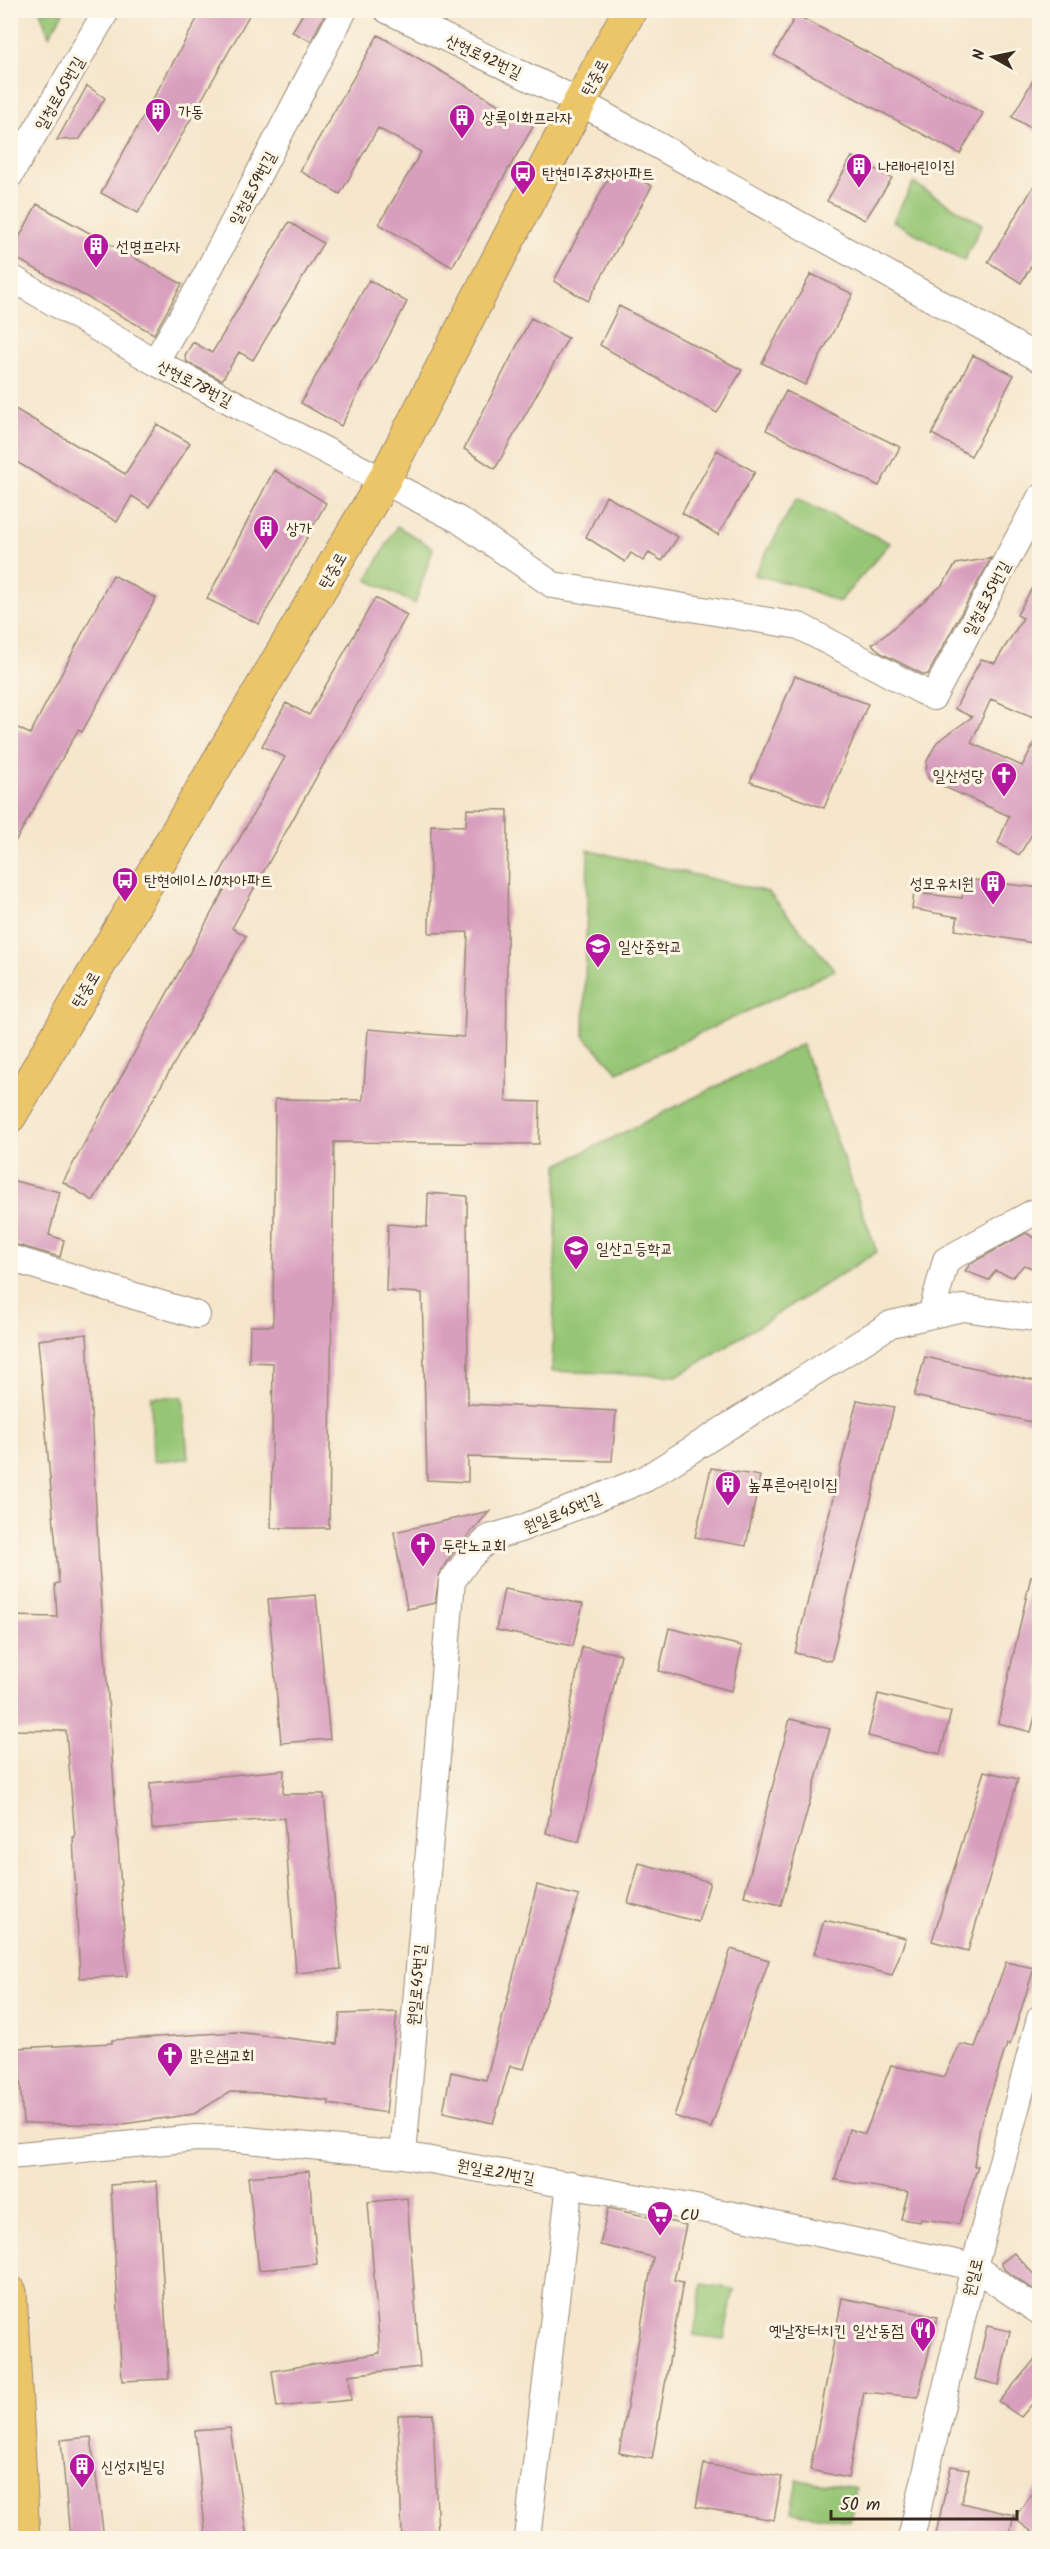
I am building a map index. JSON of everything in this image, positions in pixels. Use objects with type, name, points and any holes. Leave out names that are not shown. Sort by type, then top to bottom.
[{"type":"main road","name":"탄중로","points":[[10,1116],[21,1086],[384,480],[630,10]]},
{"type":"main road","points":[[10,2292],[14,2445],[23,2538]]},
{"type":"street","name":"일청로65번길","points":[[10,175],[107,10]]},
{"type":"street","name":"일청로59번길","points":[[155,362],[206,276],[344,10]]},
{"type":"street","name":"산현로92번길","points":[[387,10],[580,102],[1040,360]]},
{"type":"street","name":"산현로78번길","points":[[10,277],[155,362],[459,520],[553,585],[799,626],[933,697]]},
{"type":"street","name":"일청로35번길","points":[[933,697],[1040,498]]},
{"type":"street","points":[[931,1316],[946,1260],[1040,1209]]},
{"type":"street","points":[[10,1258],[197,1315]]},
{"type":"street","name":"원일로45번길","points":[[403,2155],[452,1581],[469,1558],[489,1538],[520,1529],[645,1479],[891,1324],[963,1308],[1040,1320]]},
{"type":"street","name":"원일로","points":[[911,2538],[974,2267],[1040,2018]]},
{"type":"street","name":"원일로21번길","points":[[10,2156],[196,2138],[237,2139],[403,2155],[570,2184],[826,2234],[974,2267]]},
{"type":"street","points":[[527,2538],[570,2184]]},
{"type":"street","points":[[974,2267],[1040,2312]]},
{"type":"green space","points":[[40,11],[64,11],[49,36]]},
{"type":"green space","points":[[913,183],[982,224],[964,261],[893,221]]},
{"type":"green space","points":[[796,499],[890,543],[839,602],[800,586],[754,575]]},
{"type":"green space","points":[[397,526],[433,548],[415,604],[367,580]]},
{"type":"green space","points":[[588,850],[768,892],[835,970],[618,1072],[584,1036]]},
{"type":"green space","points":[[802,1044],[877,1252],[678,1376],[552,1371],[558,1165]]},
{"type":"green space","points":[[151,1397],[183,1397],[188,1459],[153,1461]]},
{"type":"green space","points":[[702,2284],[734,2289],[724,2339],[694,2335]]},
{"type":"green space","points":[[797,2480],[856,2488],[850,2521],[791,2512]]},
{"type":"building","name":"가동","points":[[202,10],[252,10],[138,213],[101,193]]},
{"type":"building","points":[[305,10],[327,10],[311,41],[292,32]]},
{"type":"building","points":[[796,15],[983,113],[960,154],[774,55]]},
{"type":"building","name":"상록이화프라자","points":[[378,35],[534,125],[452,267],[379,224],[421,152],[378,128],[340,194],[300,171]]},
{"type":"building","points":[[1040,68],[1040,134],[1012,117]]},
{"type":"building","points":[[87,86],[105,98],[80,139],[57,140]]},
{"type":"building","name":"나래어린이집","points":[[852,157],[892,178],[865,220],[827,201]]},
{"type":"building","points":[[614,167],[652,186],[588,301],[554,281]]},
{"type":"building","points":[[1040,176],[1040,251],[1021,283],[988,262]]},
{"type":"building","name":"선명프라자","points":[[37,204],[182,284],[154,334],[10,255]]},
{"type":"building","points":[[289,222],[323,243],[253,360],[239,352],[222,380],[187,362],[185,355],[193,342],[212,353]]},
{"type":"building","points":[[811,274],[853,294],[805,385],[762,363]]},
{"type":"building","points":[[369,280],[407,302],[341,426],[301,403]]},
{"type":"building","points":[[619,306],[742,370],[717,413],[600,345]]},
{"type":"building","points":[[531,318],[568,338],[495,469],[464,449]]},
{"type":"building","points":[[973,355],[1014,375],[971,456],[932,434]]},
{"type":"building","points":[[786,391],[900,447],[879,486],[766,430]]},
{"type":"building","points":[[10,406],[125,474],[157,424],[190,443],[149,507],[132,496],[117,522],[10,458]]},
{"type":"building","points":[[717,450],[755,472],[718,535],[682,513]]},
{"type":"building","name":"상가","points":[[274,470],[326,503],[259,624],[207,599]]},
{"type":"building","points":[[606,496],[678,537],[662,561],[649,553],[643,561],[631,553],[625,562],[586,537]]},
{"type":"building","points":[[991,558],[928,674],[924,675],[881,653],[872,644],[942,585],[956,564]]},
{"type":"building","points":[[1040,574],[1040,720],[991,699],[971,743],[1022,766],[1040,732],[1040,822],[1019,855],[998,843],[1009,816],[929,780],[926,771],[927,761],[937,742],[972,717],[955,709],[981,659],[995,663],[1023,618],[1017,615]]},
{"type":"building","points":[[113,575],[156,598],[82,732],[78,730],[10,851],[10,724],[30,734]]},
{"type":"building","points":[[375,598],[407,615],[232,928],[246,936],[93,1201],[63,1182],[228,883],[218,877],[285,757],[262,746],[286,703],[309,715]]},
{"type":"building","points":[[795,676],[868,704],[824,808],[750,782]]},
{"type":"building","points":[[467,809],[508,810],[506,1101],[540,1102],[539,1144],[334,1142],[329,1528],[271,1528],[273,1363],[249,1362],[250,1326],[273,1326],[275,1099],[363,1100],[368,1029],[464,1037],[468,932],[429,933],[431,825],[466,826]]},
{"type":"building","name":"성모유치원","points":[[966,879],[1040,888],[1040,944],[955,930],[958,917],[912,909],[914,893],[962,898]]},
{"type":"building","points":[[10,1180],[60,1192],[49,1235],[64,1240],[60,1257],[10,1243]]},
{"type":"building","points":[[428,1193],[467,1196],[468,1404],[616,1411],[612,1461],[468,1457],[468,1482],[427,1480],[422,1293],[386,1291],[388,1224],[427,1227]]},
{"type":"building","points":[[1026,1233],[1040,1241],[1040,1271],[1024,1265],[1013,1277],[995,1271],[989,1280],[965,1271],[970,1264]]},
{"type":"building","points":[[87,1334],[99,1566],[127,1976],[80,1978],[73,1837],[75,1837],[66,1731],[10,1730],[10,1616],[57,1617],[55,1584],[59,1583],[38,1340]]},
{"type":"building","points":[[925,1357],[1040,1382],[1040,1409],[1036,1423],[914,1396]]},
{"type":"building","points":[[857,1400],[894,1407],[831,1661],[795,1653]]},
{"type":"building","name":"높푸른어린이집","points":[[711,1468],[760,1476],[746,1546],[695,1537]]},
{"type":"building","name":"두란노교회","points":[[490,1511],[454,1551],[440,1572],[435,1603],[407,1609],[394,1532]]},
{"type":"building","points":[[1031,1576],[1040,1577],[1040,1697],[1031,1732],[998,1723]]},
{"type":"building","points":[[504,1589],[583,1604],[573,1646],[496,1630]]},
{"type":"building","points":[[316,1595],[330,1739],[281,1743],[268,1599]]},
{"type":"building","points":[[669,1628],[742,1646],[732,1691],[659,1671]]},
{"type":"building","points":[[582,1647],[621,1654],[579,1842],[546,1833]]},
{"type":"building","points":[[878,1694],[951,1712],[940,1754],[868,1736]]},
{"type":"building","points":[[790,1719],[830,1729],[781,1905],[744,1896]]},
{"type":"building","points":[[284,1770],[283,1794],[324,1794],[341,1969],[296,1973],[284,1818],[152,1829],[150,1783]]},
{"type":"building","points":[[984,1771],[1018,1779],[968,1951],[932,1941]]},
{"type":"building","points":[[639,1863],[710,1882],[698,1922],[628,1903]]},
{"type":"building","points":[[537,1885],[579,1896],[524,2069],[510,2066],[493,2123],[443,2112],[451,2072],[486,2080]]},
{"type":"building","points":[[824,1920],[906,1938],[892,1975],[814,1954]]},
{"type":"building","points":[[731,1949],[769,1960],[711,2128],[674,2116]]},
{"type":"building","points":[[1006,1962],[1034,1968],[1010,2045],[1007,2044],[980,2127],[974,2166],[978,2166],[959,2224],[901,2219],[908,2192],[835,2180],[849,2129],[865,2134],[891,2065],[944,2078],[960,2044],[975,2047]]},
{"type":"building","points":[[397,2012],[386,2113],[329,2104],[329,2101],[265,2093],[230,2092],[194,2114],[116,2125],[23,2123],[18,2048],[112,2043],[112,2040],[236,2032],[337,2044],[340,2014]]},
{"type":"building","points":[[309,2171],[317,2264],[259,2270],[248,2177]]},
{"type":"building","points":[[157,2181],[169,2379],[122,2381],[111,2185]]},
{"type":"building","points":[[407,2198],[420,2367],[349,2375],[351,2400],[277,2407],[272,2371],[380,2353],[368,2202]]},
{"type":"building","points":[[608,2208],[686,2225],[674,2280],[683,2282],[652,2459],[619,2453],[653,2257],[600,2245]]},
{"type":"building","points":[[1014,2253],[1040,2281],[1040,2294],[1004,2269],[1001,2263]]},
{"type":"building","points":[[842,2298],[937,2317],[918,2397],[864,2392],[848,2478],[810,2470]]},
{"type":"building","points":[[987,2326],[1010,2331],[999,2385],[975,2379]]},
{"type":"building","points":[[1040,2353],[1040,2395],[1021,2417],[999,2402]]},
{"type":"building","points":[[433,2414],[438,2538],[402,2538],[398,2415]]},
{"type":"building","points":[[230,2428],[247,2538],[206,2538],[195,2431]]},
{"type":"building","name":"신성지빌딩","points":[[91,2437],[104,2538],[70,2538],[61,2440]]},
{"type":"building","points":[[704,2464],[782,2477],[774,2520],[696,2507]]},
{"type":"building","points":[[951,2466],[969,2469],[961,2503],[1014,2515],[1009,2538],[935,2538]]},
{"type":"building","points":[[1040,2484],[1040,2538],[1014,2518]]},
{"type":"place","name":"가동","points":[[158,134]]},
{"type":"place","name":"상록이화프라자","points":[[462,140]]},
{"type":"place","name":"나래어린이집","points":[[859,189]]},
{"type":"place","name":"탄현미주8차아파트","points":[[523,196]]},
{"type":"place","name":"선명프라자","points":[[96,269]]},
{"type":"place","name":"상가","points":[[266,551]]},
{"type":"place","name":"일산성당","points":[[1004,798]]},
{"type":"place","name":"탄현에이스10차아파트","points":[[125,903]]},
{"type":"place","name":"성모유치원","points":[[993,906]]},
{"type":"place","name":"일산중학교","points":[[598,969]]},
{"type":"place","name":"일산고등학교","points":[[576,1271]]},
{"type":"place","name":"높푸른어린이집","points":[[728,1507]]},
{"type":"place","name":"두란노교회","points":[[423,1568]]},
{"type":"place","name":"맑은샘교회","points":[[170,2078]]},
{"type":"place","name":"CU","points":[[660,2237]]},
{"type":"place","name":"옛날장터치킨 일산동점","points":[[923,2353]]},
{"type":"place","name":"신성지빌딩","points":[[82,2489]]}]
